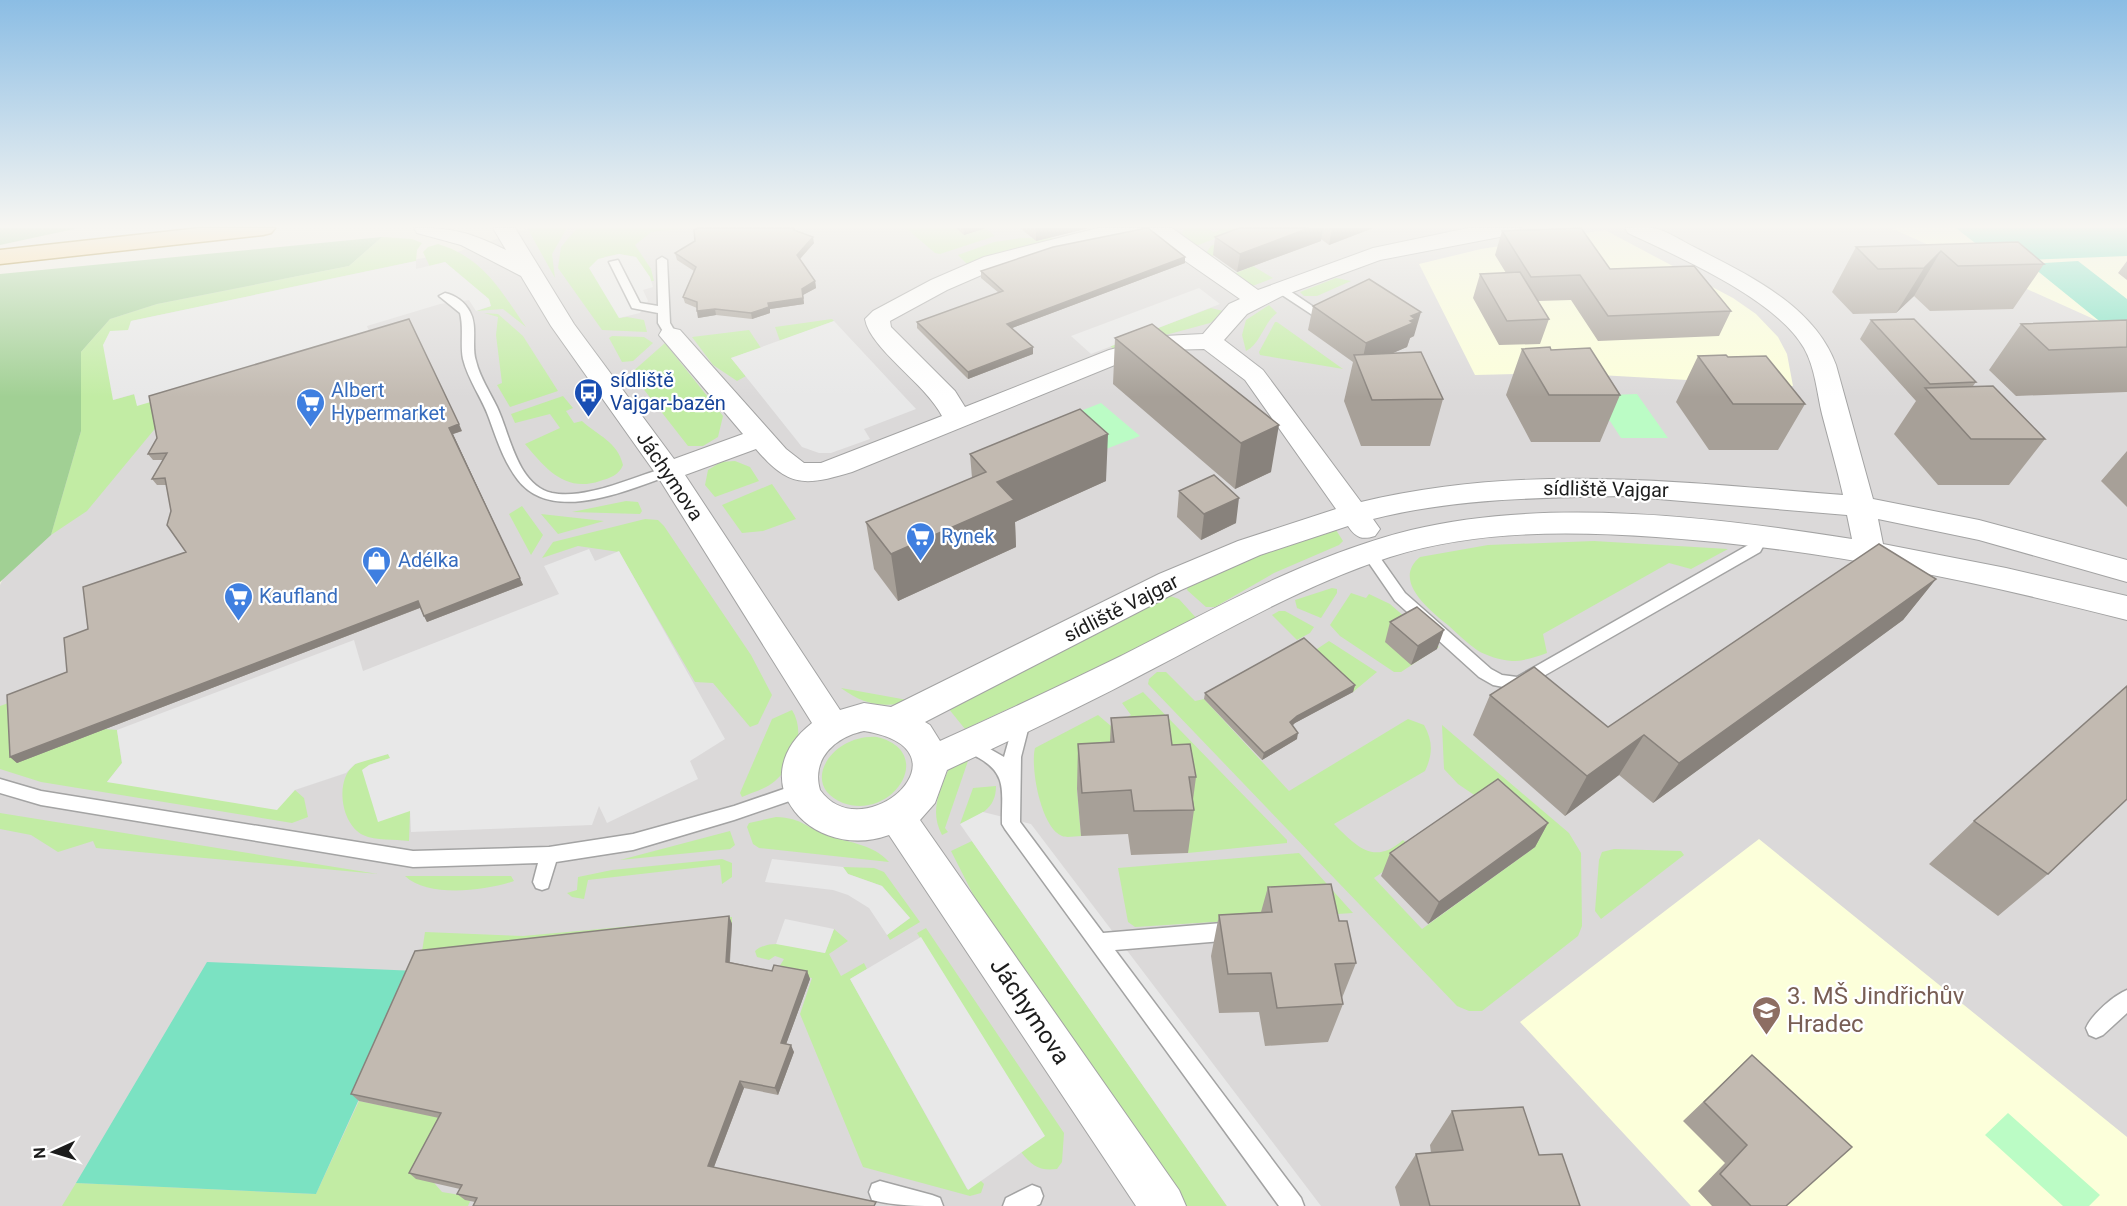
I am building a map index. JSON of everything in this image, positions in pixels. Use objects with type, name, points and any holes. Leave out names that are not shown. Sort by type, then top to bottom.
[{"type":"street","name":"Jáchymova","points":[[536,284],[563,326],[668,471],[833,727]]},
{"type":"street","points":[[939,284],[926,290],[913,300],[884,313],[878,319],[879,329],[946,397],[957,418]]},
{"type":"street","points":[[1234,284],[1257,300]]},
{"type":"street","points":[[1210,341],[1238,309],[1293,284]]},
{"type":"street","points":[[1743,284],[1781,308],[1801,327],[1817,348],[1861,506],[1870,553]]},
{"type":"street","points":[[671,335],[760,438],[798,472],[821,472],[908,441],[957,418],[1118,355],[1164,343],[1210,341],[1254,375],[1353,514],[1375,551]]},
{"type":"street","points":[[668,471],[760,438]]},
{"type":"street","name":"sídliště Vajgar","points":[[897,720],[987,677],[1170,582],[1249,548],[1353,514],[1414,499],[1493,489],[1568,486],[1700,492],[1861,506],[1979,530],[2127,571]]},
{"type":"street","name":"sídliště Vajgar","points":[[931,761],[1024,718],[1215,620],[1375,551],[1438,534],[1477,529],[1583,523],[1762,536],[2008,577],[2127,608]]},
{"type":"street","points":[[864,717],[897,720],[916,732],[924,741],[931,761],[930,773],[919,797],[896,815],[863,825],[838,822],[818,813],[801,790],[800,767],[805,755],[821,735],[833,727],[864,717]]},
{"type":"street","name":"Jáchymova","points":[[896,815],[1163,1206]]},
{"type":"lane","points":[[625,284],[636,306],[663,310]]},
{"type":"lane","points":[[662,284],[664,323],[671,335]]},
{"type":"lane","points":[[1280,289],[1324,318]]},
{"type":"lane","points":[[445,296],[459,303],[467,314],[468,355],[495,415],[501,439],[519,472],[540,494],[557,499],[574,496],[605,490],[668,471]]},
{"type":"lane","points":[[1375,551],[1400,597],[1485,673],[1499,681],[1520,684],[1755,548],[1762,536]]},
{"type":"lane","points":[[1024,718],[1017,732],[1010,779],[1011,824],[1293,1206]]},
{"type":"lane","points":[[969,744],[997,760],[1010,779]]},
{"type":"lane","points":[[0,786],[41,798],[413,859],[549,855],[633,842],[734,813],[801,790]]},
{"type":"lane","points":[[542,882],[549,855]]},
{"type":"lane","points":[[1100,942],[1240,931]]},
{"type":"lane","points":[[2097,1028],[2127,1000]]},
{"type":"lane","points":[[880,1192],[932,1206]]},
{"type":"shaded area","points":[[249,284],[2127,284],[2127,1206],[0,1206],[0,585],[87,398],[104,306]]},
{"type":"shaded area","points":[[305,284],[471,284],[489,299],[491,306],[476,311],[469,300],[440,304],[367,326],[371,337],[137,406],[134,394],[113,400],[103,345],[110,331],[128,330],[131,321]]},
{"type":"shaded area","points":[[599,284],[652,284],[653,287],[643,290],[648,301],[640,313],[619,318]]},
{"type":"shaded area","points":[[1429,284],[1707,284],[1756,314],[1778,337],[1787,354],[1793,386],[1564,373],[1475,375]]},
{"type":"shaded area","points":[[2016,284],[2127,284],[2127,334]]},
{"type":"shaded area","points":[[1199,288],[1220,304],[1091,354],[1071,336]]},
{"type":"shaded area","points":[[834,321],[916,409],[864,429],[870,439],[831,453],[819,453],[802,447],[731,358]]},
{"type":"shaded area","points":[[589,549],[595,561],[619,551],[725,739],[690,761],[698,779],[607,823],[599,806],[592,825],[411,832],[410,811],[378,822],[362,770],[369,765],[390,758],[388,754],[355,764],[346,773],[295,790],[277,810],[107,782],[122,763],[117,730],[354,640],[363,671],[559,594],[544,566]]},
{"type":"shaded area","points":[[983,812],[1031,824],[1321,1206],[1227,1206],[960,824]]},
{"type":"shaded area","name":"3. MŠ Jindřichův Hradec","points":[[1759,839],[2127,1137],[2127,1206],[1691,1206],[1520,1022]]},
{"type":"shaded area","points":[[772,859],[843,867],[848,874],[882,886],[910,918],[887,935],[869,908],[848,895],[833,890],[765,882]]},
{"type":"shaded area","points":[[785,919],[834,929],[825,953],[776,944]]},
{"type":"shaded area","points":[[921,937],[1045,1136],[968,1190],[850,979]]},
{"type":"green space","points":[[0,284],[257,284],[157,304],[110,319],[81,352],[81,431],[51,535],[0,582]]},
{"type":"green space","points":[[257,284],[305,284],[131,321],[113,400],[135,394],[151,402],[158,425],[87,511],[51,535],[81,431],[81,352],[110,319],[157,304]]},
{"type":"green space","points":[[468,284],[496,284],[526,327],[503,309],[476,311],[491,306]]},
{"type":"green space","points":[[570,284],[611,284],[619,318],[644,320],[647,332],[602,330]]},
{"type":"green space","points":[[1320,284],[1344,284],[1317,296],[1304,296],[1300,292]]},
{"type":"green space","points":[[2054,284],[2108,284],[2127,299],[2127,322],[2103,324]]},
{"type":"green space","points":[[1269,305],[1277,313],[1255,344],[1246,351],[1242,335],[1246,320]]},
{"type":"green space","points":[[1211,308],[1223,311],[1210,323],[1114,349],[1110,346]]},
{"type":"green space","points":[[484,313],[498,314],[523,336],[558,391],[510,407],[497,385],[502,383],[496,335],[498,317]]},
{"type":"green space","points":[[832,319],[834,321],[780,341],[775,327]]},
{"type":"green space","points":[[1275,322],[1343,369],[1260,355],[1259,352]]},
{"type":"green space","points":[[749,330],[761,348],[731,358],[746,376],[737,381],[713,365],[692,337]]},
{"type":"green space","points":[[612,336],[644,337],[653,343],[633,361],[622,362],[609,338]]},
{"type":"green space","points":[[665,343],[723,416],[718,437],[703,446],[688,446],[631,373]]},
{"type":"green space","points":[[1637,394],[1668,438],[1621,438],[1610,421],[1601,421],[1585,396]]},
{"type":"green space","points":[[563,396],[573,408],[566,411],[574,423],[582,421],[612,444],[616,450],[623,465],[614,476],[588,484],[566,481],[540,462],[525,444],[560,428],[550,414],[515,423],[511,414]]},
{"type":"green space","points":[[1101,403],[1140,436],[1098,452],[1060,419]]},
{"type":"green space","points":[[735,461],[750,467],[759,481],[715,497],[705,485],[708,470],[721,462]]},
{"type":"green space","points":[[772,484],[796,519],[763,531],[742,533],[722,505]]},
{"type":"green space","points":[[626,501],[638,502],[642,511],[640,514],[572,512]]},
{"type":"green space","points":[[522,506],[543,535],[531,555],[509,514]]},
{"type":"green space","points":[[541,514],[604,521],[558,534]]},
{"type":"green space","points":[[645,519],[658,520],[664,526],[751,655],[772,695],[758,724],[750,727],[713,683],[695,682],[619,552],[578,546],[542,558],[553,542]]},
{"type":"green space","points":[[1330,528],[1336,530],[1343,541],[1339,545],[1274,573],[1215,607],[1206,607],[1187,590],[1188,586],[1261,552]]},
{"type":"green space","points":[[1594,541],[1728,549],[1691,569],[1669,563],[1543,634],[1547,653],[1512,661],[1485,654],[1466,641],[1424,604],[1412,585],[1410,576],[1412,566],[1420,557],[1488,545]]},
{"type":"green space","points":[[1332,588],[1337,589],[1337,593],[1321,618],[1297,608],[1295,600]]},
{"type":"green space","points":[[1351,593],[1366,598],[1369,594],[1390,604],[1439,647],[1401,672],[1394,672],[1340,636],[1330,625]]},
{"type":"green space","points":[[1170,596],[1179,599],[1198,620],[1046,696],[1010,708],[965,729],[948,708]]},
{"type":"green space","points":[[1285,611],[1314,627],[1310,633],[1297,640],[1272,615]]},
{"type":"green space","points":[[1329,641],[1377,672],[1353,692],[1311,653]]},
{"type":"green space","points":[[1157,672],[1166,672],[1195,701],[1204,699],[1289,791],[1408,719],[1424,725],[1431,748],[1425,771],[1334,824],[1358,846],[1366,850],[1383,852],[1403,840],[1414,850],[1374,878],[1422,929],[1535,847],[1486,803],[1458,784],[1444,769],[1442,725],[1569,833],[1581,853],[1582,926],[1578,936],[1482,1011],[1469,1011],[1457,1006],[1148,684],[1149,679]]},
{"type":"green space","points":[[73,680],[105,729],[117,730],[122,763],[107,782],[295,790],[304,798],[308,817],[292,823],[41,782],[0,769],[0,706]]},
{"type":"green space","points":[[841,688],[913,701],[876,704],[858,699]]},
{"type":"green space","points":[[1143,692],[1287,840],[1287,843],[1188,853],[1183,821],[1077,789],[1081,836],[1064,837],[1055,831],[1048,822],[1039,796],[1034,769],[1035,748],[1098,715],[1111,726],[1131,715],[1122,703]]},
{"type":"green space","points":[[792,710],[798,728],[798,738],[788,766],[771,784],[742,797],[740,793],[772,719]]},
{"type":"green space","points":[[877,737],[895,745],[904,756],[906,769],[901,782],[891,794],[878,802],[861,806],[843,803],[830,795],[823,785],[822,773],[826,762],[846,744],[861,738]]},
{"type":"green space","points":[[388,754],[391,758],[369,765],[410,811],[409,841],[379,839],[363,835],[356,830],[345,813],[342,792],[347,773],[360,762]]},
{"type":"green space","points":[[969,758],[945,828],[948,832],[942,835],[936,818],[939,793],[949,768]]},
{"type":"green space","points":[[996,786],[990,806],[960,824],[973,788]]},
{"type":"green space","points":[[0,813],[378,874],[96,848],[93,841],[58,852],[31,835],[0,829]]},
{"type":"green space","points":[[776,817],[799,821],[821,833],[869,848],[889,862],[759,848],[753,844],[747,827],[749,823]]},
{"type":"green space","points":[[730,831],[735,845],[730,849],[620,860]]},
{"type":"green space","points":[[972,841],[1227,1206],[1181,1206],[979,906],[951,851]]},
{"type":"green space","points":[[1614,849],[1681,851],[1684,855],[1601,919],[1595,911],[1599,860],[1602,852]]},
{"type":"green space","points":[[1299,853],[1353,913],[1135,927],[1128,922],[1118,868]]},
{"type":"green space","points":[[722,859],[732,863],[732,877],[722,884],[720,865],[588,880],[584,899],[572,897],[567,893],[577,890],[578,877],[612,870]]},
{"type":"green space","points":[[843,867],[874,868],[884,872],[920,922],[890,940],[887,935],[910,918],[882,886],[848,874]]},
{"type":"green space","points":[[405,876],[511,876],[514,881],[488,888],[457,891],[428,887],[415,883]]},
{"type":"green space","points":[[732,917],[732,924],[421,958],[425,932],[523,936]]},
{"type":"green space","points":[[926,928],[1064,1133],[1062,1162],[1057,1169],[1036,1166],[1021,1152],[1044,1136],[917,933]]},
{"type":"green space","points":[[834,929],[848,941],[829,954],[841,976],[864,963],[867,969],[850,979],[967,1189],[980,1180],[984,1184],[981,1193],[970,1196],[863,1167],[800,1014],[812,978],[776,972],[784,959],[775,956],[769,960],[757,957],[755,951],[770,944],[779,944],[825,953]]},
{"type":"green space","points":[[207,962],[417,971],[316,1194],[76,1183]]},
{"type":"green space","points":[[359,1101],[448,1119],[429,1177],[442,1192],[472,1197],[468,1206],[62,1206],[76,1183],[316,1194]]},
{"type":"green space","points":[[2008,1113],[2100,1195],[2089,1206],[2063,1206],[1985,1135]]},
{"type":"building","points":[[689,284],[810,284],[802,289],[803,298],[768,303],[769,307],[751,313],[715,309],[697,311],[697,302],[683,297]]},
{"type":"building","points":[[996,284],[1113,284],[1007,324],[1033,347],[968,372],[917,322],[1003,291]]},
{"type":"building","points":[[1358,284],[1377,284],[1421,312],[1411,316],[1415,319],[1410,321],[1413,323],[1366,343],[1313,306]]},
{"type":"building","points":[[1486,284],[1528,284],[1549,319],[1507,321]]},
{"type":"building","points":[[1586,284],[1709,284],[1731,311],[1608,316]]},
{"type":"building","points":[[409,319],[459,424],[449,428],[520,578],[424,616],[418,601],[10,757],[7,695],[67,672],[64,638],[88,629],[83,587],[186,552],[167,525],[171,511],[165,478],[152,479],[167,453],[148,454],[157,438],[149,396]]},
{"type":"building","points":[[1914,319],[1976,382],[1930,384],[1871,320]]},
{"type":"building","points":[[2127,320],[2127,347],[2049,350],[2021,324]]},
{"type":"building","points":[[1152,324],[1279,425],[1241,443],[1115,338]]},
{"type":"building","points":[[1550,347],[1551,350],[1590,348],[1620,395],[1549,395],[1522,349]]},
{"type":"building","points":[[1421,352],[1443,399],[1372,400],[1354,355]]},
{"type":"building","points":[[1726,355],[1728,357],[1766,356],[1805,404],[1733,404],[1698,356]]},
{"type":"building","points":[[1993,386],[2045,439],[1971,439],[1925,388]]},
{"type":"building","points":[[1080,409],[1108,434],[997,482],[1014,500],[891,554],[866,522],[986,472],[970,454]]},
{"type":"building","points":[[1214,475],[1239,498],[1204,514],[1179,491]]},
{"type":"building","points":[[1879,544],[1936,579],[1679,763],[1644,735],[1587,776],[1490,695],[1534,667],[1608,727]]},
{"type":"building","points":[[1417,607],[1444,630],[1418,646],[1390,622]]},
{"type":"building","points":[[1304,638],[1355,685],[1297,716],[1290,722],[1298,733],[1264,753],[1205,693]]},
{"type":"building","points":[[2127,686],[2127,799],[2048,874],[1974,821]]},
{"type":"building","points":[[1168,715],[1172,745],[1190,744],[1196,777],[1189,777],[1194,810],[1134,811],[1131,790],[1082,793],[1078,744],[1114,742],[1111,718]]},
{"type":"building","points":[[1498,779],[1548,823],[1439,902],[1390,853]]},
{"type":"building","points":[[1331,884],[1339,921],[1347,921],[1356,963],[1335,964],[1343,1004],[1277,1008],[1271,973],[1228,974],[1219,915],[1272,912],[1268,887]]},
{"type":"building","points":[[729,916],[726,962],[772,971],[774,965],[807,971],[781,1043],[791,1045],[775,1088],[740,1081],[708,1166],[876,1202],[874,1206],[473,1206],[477,1198],[457,1194],[462,1185],[409,1173],[441,1113],[351,1094],[415,951]]},
{"type":"building","points":[[1752,1055],[1852,1147],[1786,1206],[1751,1206],[1720,1174],[1747,1145],[1704,1102]]},
{"type":"building","points":[[1523,1107],[1539,1155],[1562,1154],[1580,1206],[1430,1206],[1416,1154],[1463,1150],[1452,1111]]},
{"type":"place","name":"sídliště Vajgar-bazén","points":[[589,418]]},
{"type":"place","name":"Albert Hypermarket","points":[[310,428]]},
{"type":"place","name":"Rynek","points":[[920,562]]},
{"type":"place","name":"Adélka","points":[[377,586]]},
{"type":"place","name":"Kaufland","points":[[238,622]]},
{"type":"place","name":"3. MŠ Jindřichův Hradec","points":[[1766,1036]]}]
